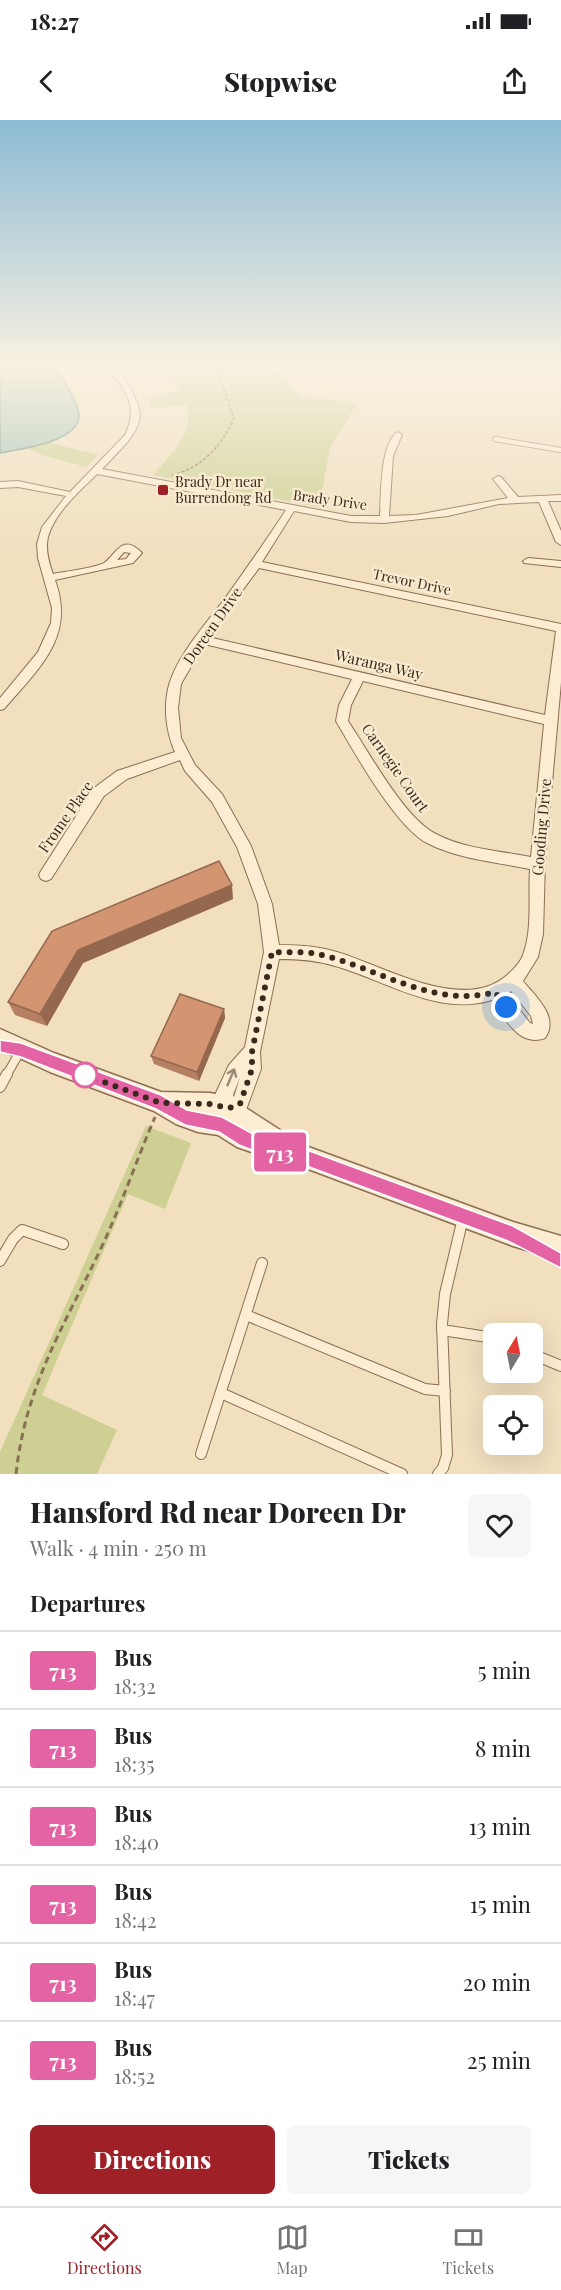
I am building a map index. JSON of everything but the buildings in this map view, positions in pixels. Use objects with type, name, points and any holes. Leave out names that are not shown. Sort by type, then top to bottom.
[{"type":"street","points":[[0,706],[40,657],[54,634],[58,608],[42,552],[43,537],[49,522],[129,436],[134,428]]},
{"type":"street","points":[[384,520],[389,456],[398,435]]},
{"type":"street","name":"Brady Drive","points":[[97,471],[340,518],[384,520],[434,516],[514,499],[561,498]]},
{"type":"street","points":[[498,479],[514,499]]},
{"type":"street","points":[[0,485],[18,484],[73,495]]},
{"type":"street","points":[[542,498],[561,542]]},
{"type":"street","name":"Doreen Drive","points":[[225,1116],[240,1104],[252,1069],[252,1052],[272,952],[265,904],[244,846],[217,798],[190,768],[175,738],[173,718],[175,684],[200,639],[256,564],[291,508]]},
{"type":"street","points":[[528,561],[561,564]]},
{"type":"street","name":"Trevor Drive","points":[[256,564],[561,630]]},
{"type":"street","points":[[50,578],[108,565]]},
{"type":"street","name":"Gooding Drive","points":[[272,952],[316,954],[418,988],[447,995],[473,997],[495,992],[513,981],[529,958],[534,943],[538,864],[561,630]]},
{"type":"street","name":"Waranga Way","points":[[200,639],[551,721]]},
{"type":"street","name":"Carnegie Court","points":[[359,676],[345,705],[342,721],[406,817],[429,838],[538,864]]},
{"type":"street","name":"Frome Place","points":[[46,875],[99,792],[122,775],[183,754]]},
{"type":"street","points":[[495,992],[524,1029],[529,1032],[539,1032],[542,1028],[541,1018],[513,981]]},
{"type":"street","points":[[0,1039],[21,1050],[161,1103],[185,1117],[225,1116],[245,1139],[262,1146],[296,1154],[513,1234],[561,1248]]},
{"type":"street","points":[[0,1047],[21,1050]]},
{"type":"street","points":[[513,1234],[561,1259]]},
{"type":"lane","points":[[495,439],[561,450]]},
{"type":"lane","points":[[0,1087],[21,1050]]},
{"type":"lane","points":[[443,1472],[448,1444],[442,1330],[445,1294],[463,1216]]},
{"type":"lane","points":[[0,1261],[13,1239],[22,1230],[63,1244]]},
{"type":"lane","points":[[201,1454],[262,1263]]},
{"type":"lane","points":[[246,1314],[425,1389],[445,1391]]},
{"type":"lane","points":[[442,1330],[483,1336]]},
{"type":"lane","points":[[543,1359],[561,1366]]},
{"type":"lane","points":[[221,1393],[402,1474]]},
{"type":"path","points":[[172,475],[180,474],[210,455],[230,428]]},
{"type":"path","points":[[16,1474],[28,1402],[53,1339],[103,1243],[161,1103]]},
{"type":"green space","points":[[186,428],[342,428],[330,448],[319,507],[153,475],[184,435]]},
{"type":"green space","points":[[48,442],[98,455],[86,467],[42,455],[26,448]]},
{"type":"green space","points":[[146,1126],[191,1143],[165,1209],[128,1194],[42,1395],[117,1430],[97,1474],[0,1474],[0,1452]]},
{"type":"water","points":[[0,428],[73,428],[60,438],[47,443],[0,453]]},
{"type":"bus line","name":"713","points":[[0,1047],[21,1050],[161,1103],[185,1117],[222,1124],[245,1139],[262,1146],[296,1154],[513,1234],[561,1259]]},
{"type":"place","name":"Brady Dr near Burrendong Rd","points":[[163,490]]},
{"type":"route","points":[[85,1075],[161,1103],[210,1104],[229,1108],[240,1104],[252,1069],[252,1052],[272,952],[316,954],[418,988],[447,995],[473,997],[495,992],[506,1007]]}]
